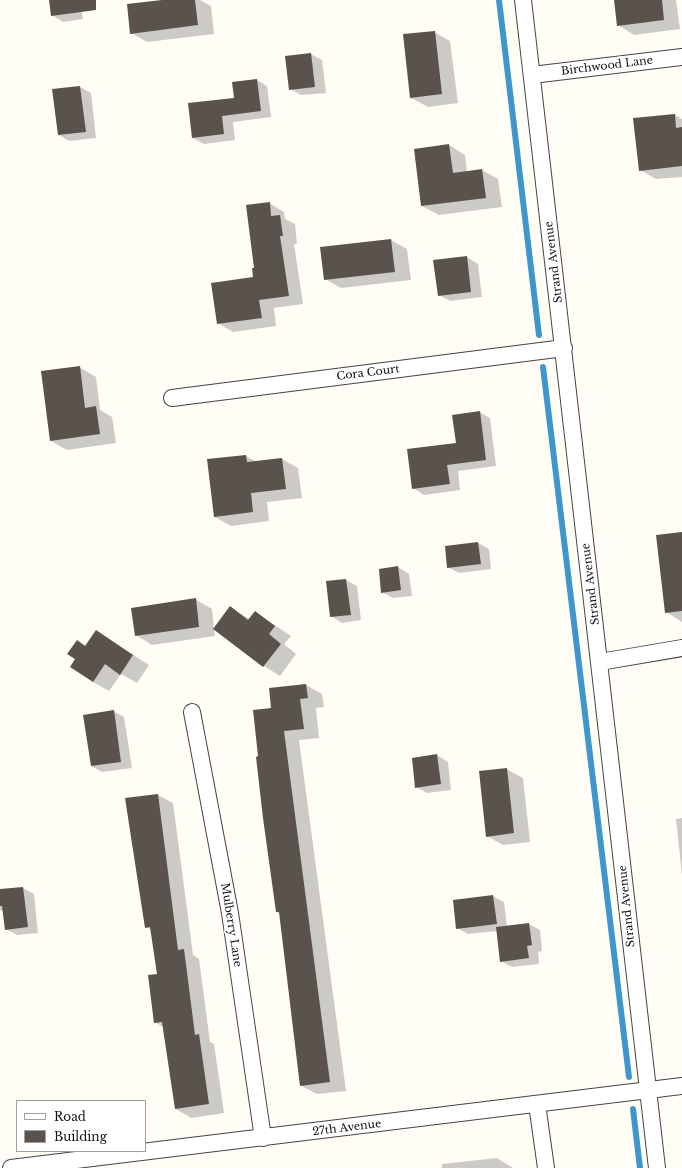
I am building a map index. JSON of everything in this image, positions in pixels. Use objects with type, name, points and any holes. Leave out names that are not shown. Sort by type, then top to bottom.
[{"type":"street","name":"Strand Avenue","points":[[523,0],[657,1168]]},
{"type":"street","name":"Birchwood Lane","points":[[532,75],[682,57]]},
{"type":"street","name":"Cora Court","points":[[172,398],[564,348]]},
{"type":"street","points":[[600,662],[682,648]]},
{"type":"street","name":"Mulberry Lane","points":[[192,712],[230,913],[263,1138]]},
{"type":"street","name":"27th Avenue","points":[[11,1168],[46,1166],[682,1086]]},
{"type":"street","points":[[537,1104],[546,1168]]},
{"type":"building","points":[[49,0],[96,0],[96,10],[51,16]]},
{"type":"building","points":[[162,0],[195,0],[198,25],[130,34],[127,4]]},
{"type":"building","points":[[614,0],[662,0],[664,20],[617,26]]},
{"type":"building","points":[[435,31],[442,94],[410,98],[403,34]]},
{"type":"building","points":[[311,53],[315,87],[289,90],[285,56]]},
{"type":"building","points":[[257,79],[261,111],[222,116],[224,134],[192,138],[188,103],[234,98],[232,82]]},
{"type":"building","points":[[80,86],[86,132],[58,135],[52,89]]},
{"type":"building","points":[[675,114],[676,128],[682,127],[682,166],[639,171],[633,118]]},
{"type":"building","points":[[449,144],[453,173],[482,169],[486,198],[421,206],[414,149]]},
{"type":"building","points":[[270,202],[271,216],[280,215],[283,236],[280,236],[289,296],[259,300],[262,318],[217,324],[211,283],[253,277],[252,268],[254,268],[246,205]]},
{"type":"building","points":[[391,239],[395,272],[324,280],[320,247]]},
{"type":"building","points":[[467,256],[471,292],[438,296],[433,260]]},
{"type":"building","points":[[80,366],[85,408],[96,406],[100,434],[50,441],[41,371]]},
{"type":"building","points":[[480,411],[486,460],[447,465],[450,484],[412,489],[407,449],[456,443],[452,415]]},
{"type":"building","points":[[246,455],[247,462],[282,458],[286,489],[251,493],[253,512],[214,517],[207,459]]},
{"type":"building","points":[[682,532],[682,611],[665,613],[656,535]]},
{"type":"building","points":[[478,542],[481,564],[447,568],[445,546]]},
{"type":"building","points":[[398,566],[401,590],[381,593],[379,569]]},
{"type":"building","points":[[346,579],[351,615],[330,617],[326,581]]},
{"type":"building","points":[[196,598],[199,627],[135,636],[131,608]]},
{"type":"building","points":[[230,606],[248,620],[255,611],[275,626],[269,634],[281,644],[263,667],[213,629]]},
{"type":"building","points":[[96,630],[133,655],[120,675],[105,664],[93,682],[70,667],[75,659],[67,654],[77,640],[85,646]]},
{"type":"building","points":[[306,684],[308,698],[300,699],[304,729],[284,731],[330,1082],[300,1086],[279,912],[276,912],[263,818],[256,757],[258,756],[253,710],[271,708],[269,688]]},
{"type":"building","points":[[114,710],[121,762],[91,766],[83,715]]},
{"type":"building","points":[[437,754],[441,784],[415,788],[412,758]]},
{"type":"building","points":[[507,768],[514,833],[486,837],[479,771]]},
{"type":"building","points":[[158,794],[178,950],[184,949],[195,1035],[199,1034],[209,1104],[175,1109],[162,1022],[154,1023],[148,975],[157,974],[150,927],[145,928],[125,798]]},
{"type":"building","points":[[23,887],[28,927],[5,930],[2,906],[0,906],[0,889]]},
{"type":"building","points":[[493,895],[497,924],[456,929],[453,900]]},
{"type":"building","points":[[529,923],[532,945],[527,946],[529,958],[500,962],[496,927]]},
{"type":"waterway","points":[[499,0],[539,335]]},
{"type":"waterway","points":[[543,367],[629,1077]]},
{"type":"waterway","points":[[633,1109],[640,1168]]}]
